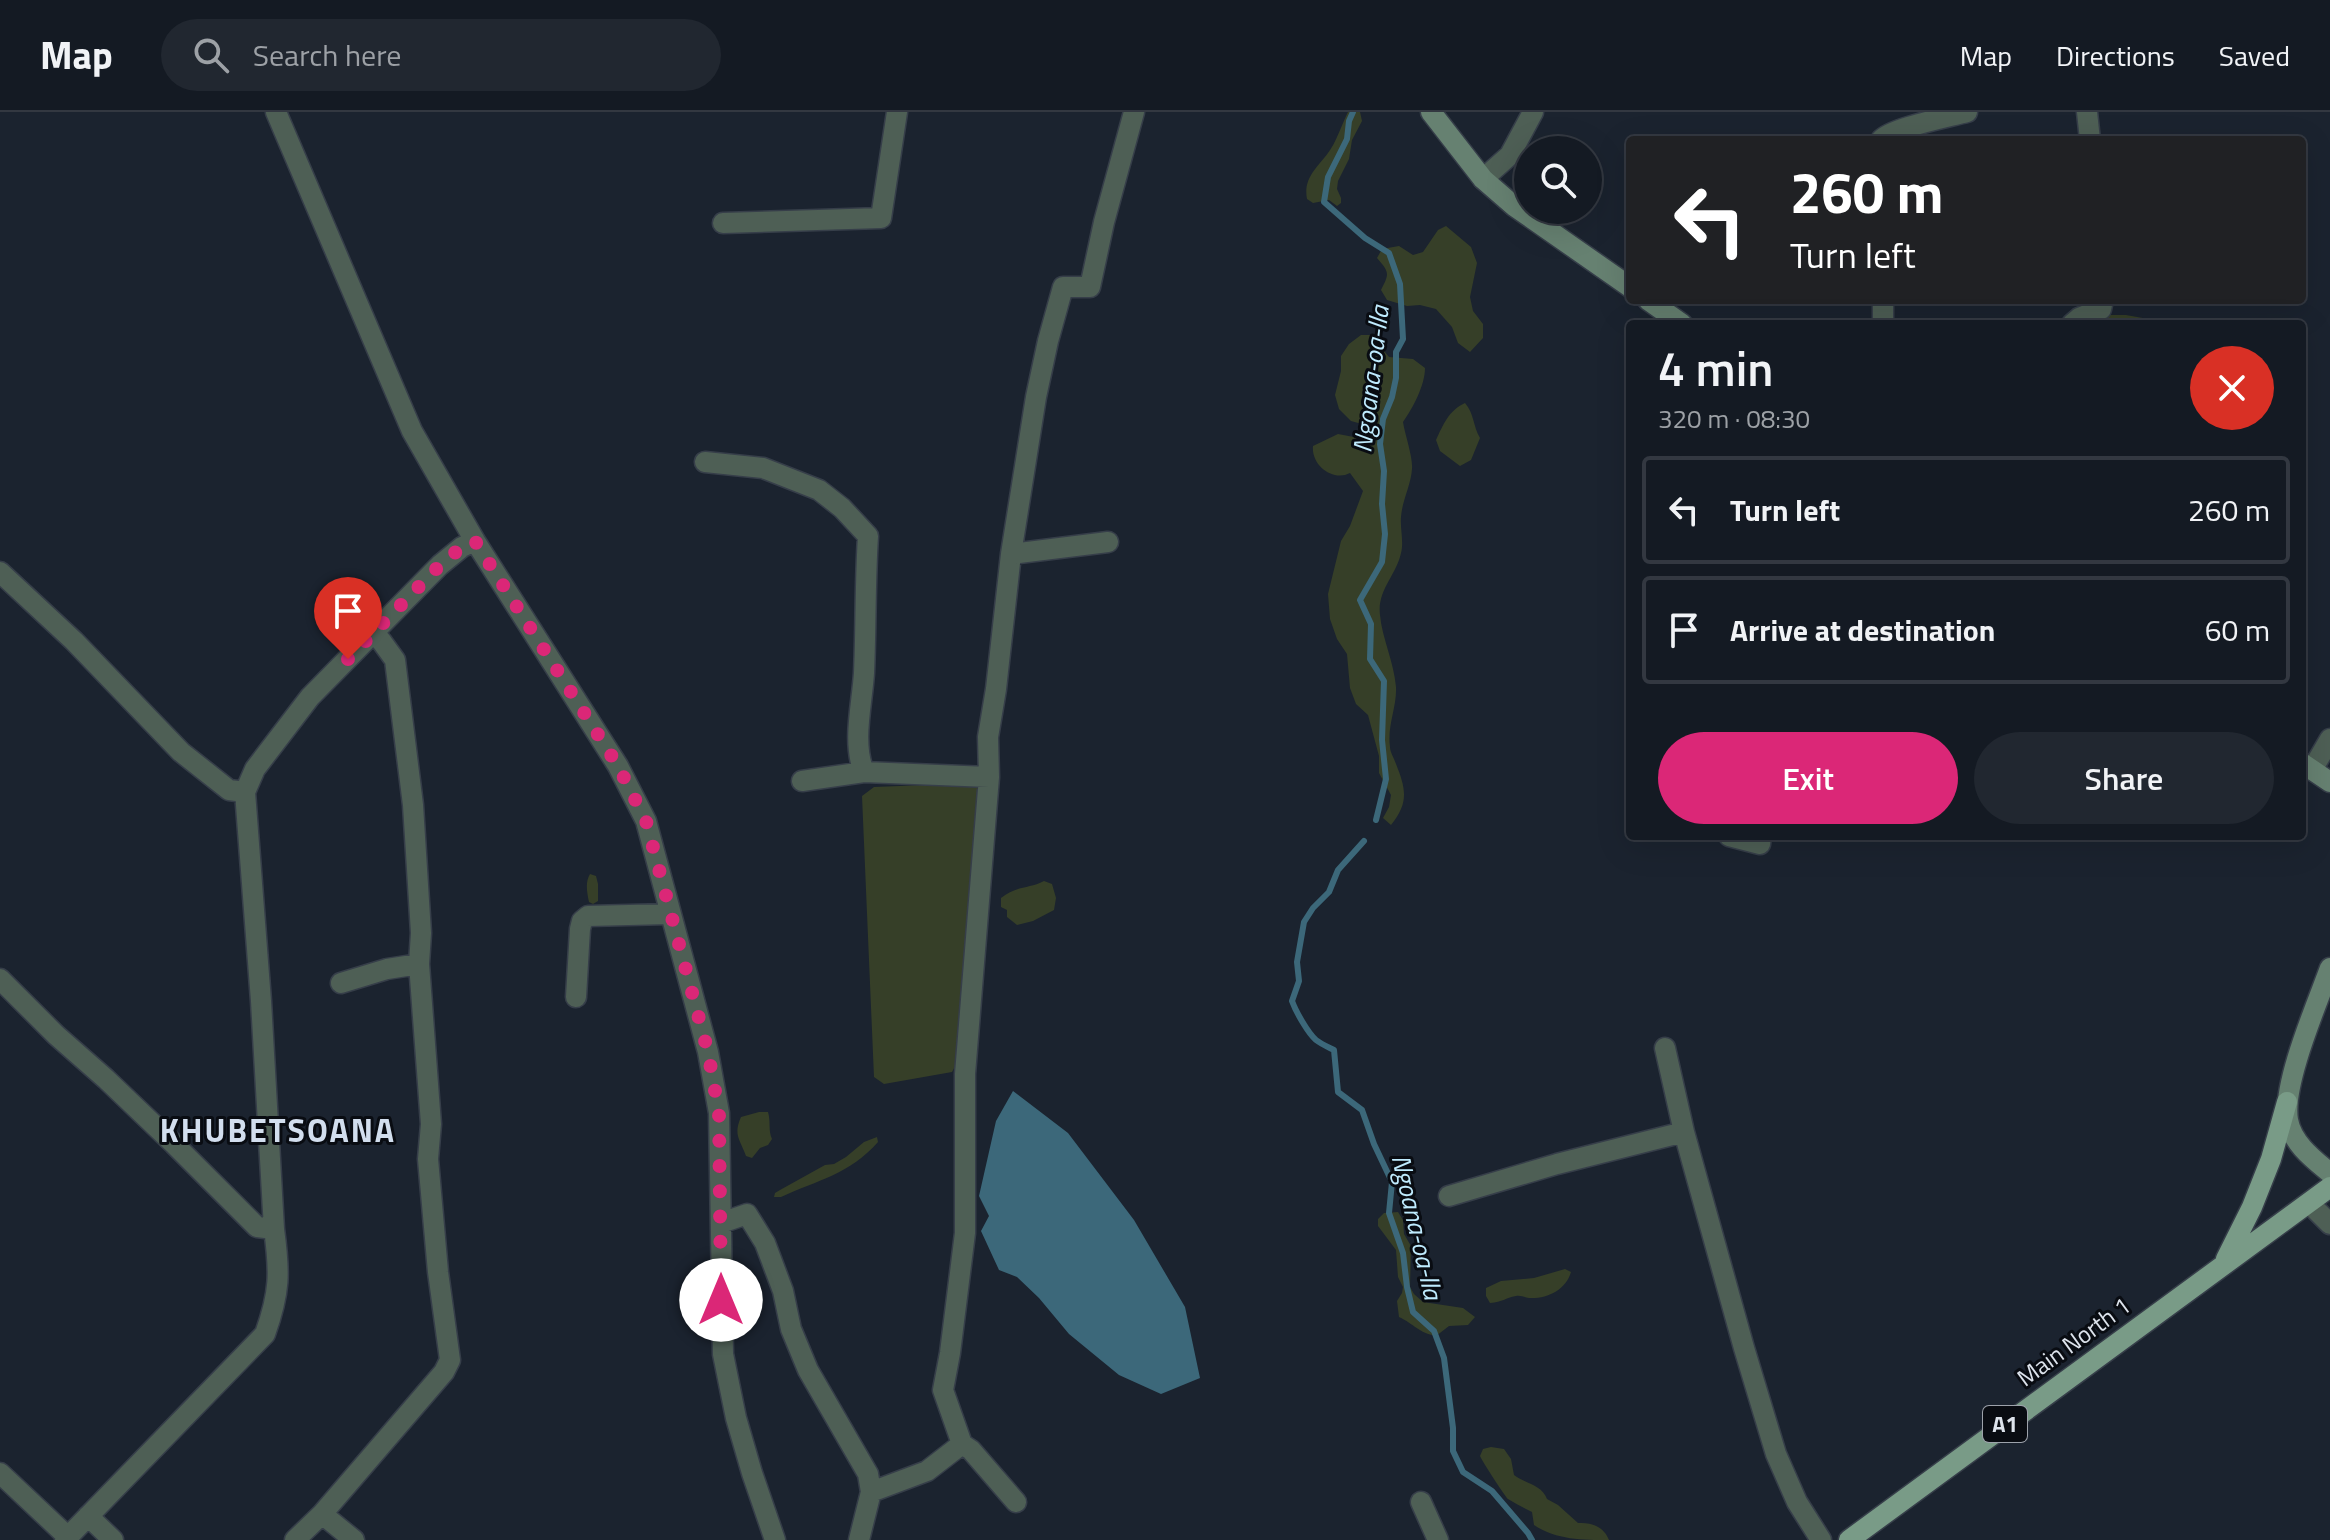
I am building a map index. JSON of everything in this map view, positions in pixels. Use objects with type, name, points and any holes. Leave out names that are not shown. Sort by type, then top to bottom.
[{"type":"main road","points":[[1431,112],[1483,179],[1514,206],[1626,284]]},
{"type":"main road","points":[[1654,304],[1676,320]]},
{"type":"main road","points":[[2307,766],[2330,782]]},
{"type":"main road","points":[[2224,1263],[2252,1207],[2271,1159],[2301,1046],[2330,968]]},
{"type":"main road","points":[[2287,1102],[2288,1121],[2299,1145],[2330,1173]]},
{"type":"main road","name":"Main North 1","points":[[1849,1540],[2330,1187]]},
{"type":"street","points":[[276,112],[412,431],[475,541],[618,766],[646,821],[704,1038],[719,1113],[723,1354],[736,1418],[775,1540]]},
{"type":"street","points":[[723,223],[881,218],[897,112]]},
{"type":"street","points":[[1016,1502],[971,1450],[962,1444],[943,1390],[965,1233],[965,1074],[989,777],[988,737],[1011,554],[1048,341],[1063,287],[1090,287],[1134,112]]},
{"type":"street","points":[[1483,179],[1510,155],[1533,112]]},
{"type":"street","points":[[1884,136],[1967,112]]},
{"type":"street","points":[[2087,112],[2090,136]]},
{"type":"street","points":[[2077,320],[2101,309],[2102,304]]},
{"type":"street","points":[[705,462],[763,468],[819,490],[842,508],[868,536],[864,672],[858,744],[864,772]]},
{"type":"street","points":[[0,1473],[66,1538],[265,1334],[278,1297],[278,1261],[245,792],[255,769],[310,697],[440,565],[462,547],[475,541]]},
{"type":"street","points":[[1011,554],[1108,542]]},
{"type":"street","points":[[0,572],[74,641],[181,752],[229,790],[245,792]]},
{"type":"street","points":[[295,1540],[322,1514],[444,1372],[450,1360],[428,1159],[431,1124],[419,964],[421,933],[413,805],[395,660],[373,632]]},
{"type":"street","points":[[2307,766],[2330,739]]},
{"type":"street","points":[[802,781],[864,772],[989,777]]},
{"type":"street","points":[[1744,840],[1760,844],[1760,840]]},
{"type":"street","points":[[576,997],[582,921],[588,916],[669,914]]},
{"type":"street","points":[[341,983],[387,969],[419,964]]},
{"type":"street","points":[[0,979],[257,1227],[274,1229]]},
{"type":"street","points":[[1665,1048],[1684,1132],[1776,1454],[1797,1502],[1821,1540]]},
{"type":"street","points":[[1449,1196],[1557,1164],[1684,1132]]},
{"type":"street","points":[[2309,1203],[2330,1224]]},
{"type":"street","points":[[721,1223],[747,1214],[765,1243],[783,1291],[791,1329],[808,1370],[868,1474],[871,1492],[859,1540]]},
{"type":"street","points":[[871,1492],[927,1471],[962,1444]]},
{"type":"street","points":[[1421,1502],[1438,1540]]},
{"type":"street","points":[[322,1514],[354,1540]]},
{"type":"street","points":[[88,1516],[113,1540]]},
{"type":"green space","points":[[1348,112],[1360,112],[1362,121],[1338,181],[1341,203],[1337,206],[1329,200],[1313,203],[1307,199],[1309,179],[1331,149]]},
{"type":"green space","points":[[1446,226],[1471,247],[1477,263],[1470,297],[1473,311],[1483,324],[1483,338],[1470,352],[1458,343],[1452,327],[1436,309],[1387,300],[1381,290],[1387,276],[1377,258],[1382,249],[1399,246],[1413,255],[1423,252],[1438,230]]},
{"type":"green space","points":[[2103,315],[2126,315],[2154,320],[2101,320]]},
{"type":"green space","points":[[1361,335],[1371,335],[1389,357],[1413,359],[1425,368],[1418,396],[1403,422],[1412,469],[1402,511],[1401,553],[1380,606],[1381,624],[1396,687],[1390,749],[1404,796],[1401,810],[1391,825],[1383,818],[1391,795],[1379,773],[1379,756],[1368,715],[1356,704],[1350,688],[1347,654],[1337,639],[1330,619],[1328,594],[1341,541],[1363,491],[1350,473],[1337,475],[1324,470],[1313,453],[1313,446],[1338,434],[1359,438],[1369,426],[1351,421],[1339,409],[1335,395],[1341,356],[1349,344]]},
{"type":"green space","points":[[1465,403],[1480,438],[1471,460],[1460,466],[1440,451],[1436,440],[1451,414]]},
{"type":"green space","points":[[976,783],[979,789],[959,1059],[952,1072],[884,1084],[874,1077],[862,796],[874,787]]},
{"type":"green space","points":[[590,874],[596,876],[598,884],[598,901],[593,904],[589,902],[587,891]]},
{"type":"green space","points":[[1044,881],[1052,884],[1056,898],[1054,910],[1017,925],[1007,917],[1007,910],[1001,907],[1001,898]]},
{"type":"green space","points":[[768,1112],[772,1139],[752,1158],[746,1156],[738,1137],[738,1128],[741,1117]]},
{"type":"green space","points":[[877,1137],[878,1142],[867,1153],[845,1169],[781,1197],[774,1197],[780,1190],[825,1165],[834,1164],[864,1142]]},
{"type":"green space","points":[[1398,1212],[1411,1246],[1410,1287],[1414,1294],[1423,1302],[1463,1308],[1475,1317],[1468,1325],[1449,1326],[1436,1336],[1421,1331],[1399,1317],[1397,1301],[1403,1287],[1398,1277],[1396,1250],[1378,1226],[1378,1219],[1384,1213]]},
{"type":"green space","points":[[1565,1269],[1571,1272],[1565,1284],[1549,1295],[1536,1298],[1518,1296],[1490,1303],[1486,1296],[1486,1288],[1501,1281],[1534,1278]]},
{"type":"green space","points":[[1483,1449],[1504,1449],[1511,1459],[1514,1475],[1538,1488],[1578,1523],[1588,1523],[1601,1529],[1609,1540],[1561,1536],[1534,1525],[1532,1512],[1508,1499],[1480,1456]]},
{"type":"water","points":[[1013,1091],[1068,1133],[1134,1220],[1185,1307],[1200,1378],[1161,1394],[1119,1375],[1069,1334],[1017,1277],[999,1270],[981,1231],[989,1216],[979,1196],[996,1121]]},
{"type":"waterway","name":"Ngoana-oa-lla","points":[[1353,112],[1347,139],[1328,177],[1324,202],[1365,238],[1389,253],[1400,284],[1403,339],[1396,352],[1396,378],[1383,419],[1380,444],[1384,471],[1382,562],[1360,600],[1371,624],[1370,659],[1384,681],[1382,740],[1386,779],[1376,820]]},
{"type":"waterway","name":"Ngoana-oa-lla","points":[[1364,841],[1338,870],[1329,892],[1304,922],[1297,962],[1299,981],[1292,1001],[1313,1037],[1334,1050],[1338,1092],[1362,1110],[1392,1182],[1389,1213],[1403,1253],[1413,1312],[1434,1331],[1444,1358],[1453,1451],[1463,1472],[1492,1491],[1532,1540]]},
{"type":"district","name":"KHUBETSOANA","points":[[278,1131]]},
{"type":"route","points":[[348,659],[440,565],[462,547],[475,541],[618,766],[646,821],[708,1052],[719,1113],[721,1300]]}]
